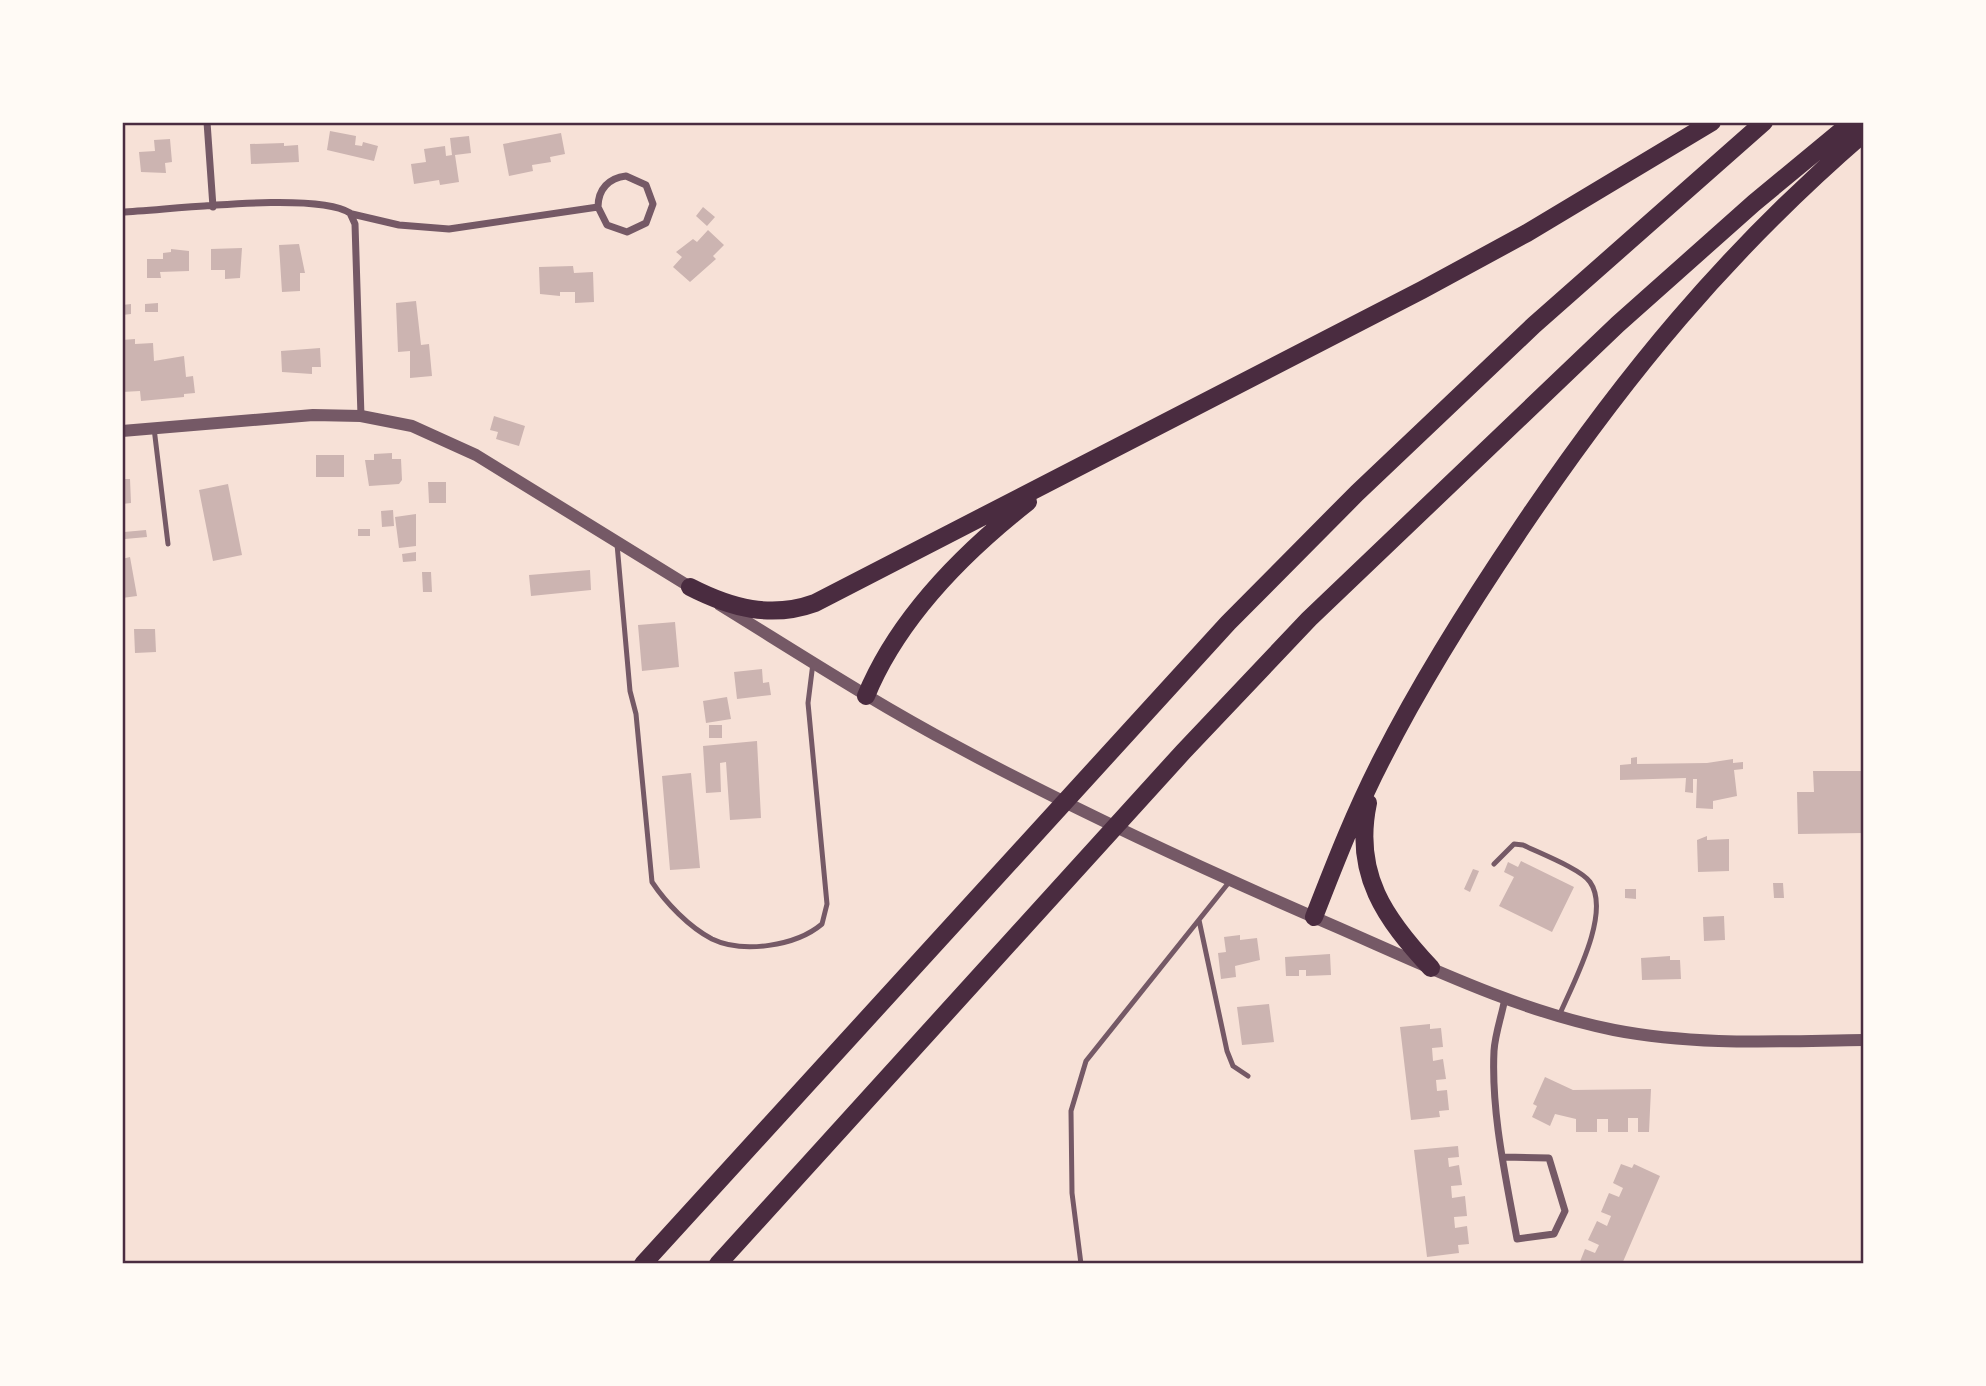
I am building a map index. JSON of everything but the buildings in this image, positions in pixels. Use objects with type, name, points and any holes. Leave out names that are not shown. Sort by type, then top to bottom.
[{"type":"highway","points":[[690,587],[745,608],[773,612],[801,608],[1476,261],[1712,122]]},
{"type":"highway","points":[[643,1264],[1228,622],[1357,493],[1534,325],[1764,122]]},
{"type":"highway","points":[[718,1264],[1183,752],[1309,619],[1618,324],[1754,203],[1852,122]]},
{"type":"highway","points":[[1314,918],[1351,825],[1383,756],[1489,575],[1607,404],[1724,265],[1864,133]]},
{"type":"highway","points":[[866,696],[874,676],[903,630],[958,565],[1034,498],[1099,457]]},
{"type":"highway","points":[[1383,756],[1366,814],[1367,863],[1387,917],[1431,968]]},
{"type":"street","points":[[207,122],[213,207]]},
{"type":"street","points":[[622,176],[642,182],[653,200],[648,220],[631,231],[611,228],[602,219],[598,207],[604,187],[622,176]]},
{"type":"street","points":[[122,212],[314,202],[337,206],[352,214],[399,225],[449,229],[598,207]]},
{"type":"street","points":[[352,214],[361,416]]},
{"type":"street","points":[[122,431],[313,415],[361,416],[412,426],[453,442],[866,696],[1003,770],[1230,881],[1431,968],[1559,1016],[1618,1031],[1680,1039],[1864,1040]]},
{"type":"street","points":[[1504,1157],[1549,1158],[1565,1211],[1554,1234],[1517,1239],[1496,1113],[1494,1049],[1506,997]]},
{"type":"lane","points":[[153,428],[168,544]]},
{"type":"lane","points":[[617,542],[630,691],[636,714],[652,882],[661,896],[713,939],[746,946],[782,943],[802,937],[822,924],[827,904],[808,703],[813,663]]},
{"type":"lane","points":[[1494,864],[1514,844],[1523,845],[1584,876],[1594,890],[1593,931],[1559,1016]]},
{"type":"lane","points":[[1081,1264],[1072,1193],[1071,1111],[1086,1061],[1230,881]]},
{"type":"lane","points":[[1199,920],[1227,1051],[1233,1066],[1248,1076]]}]
